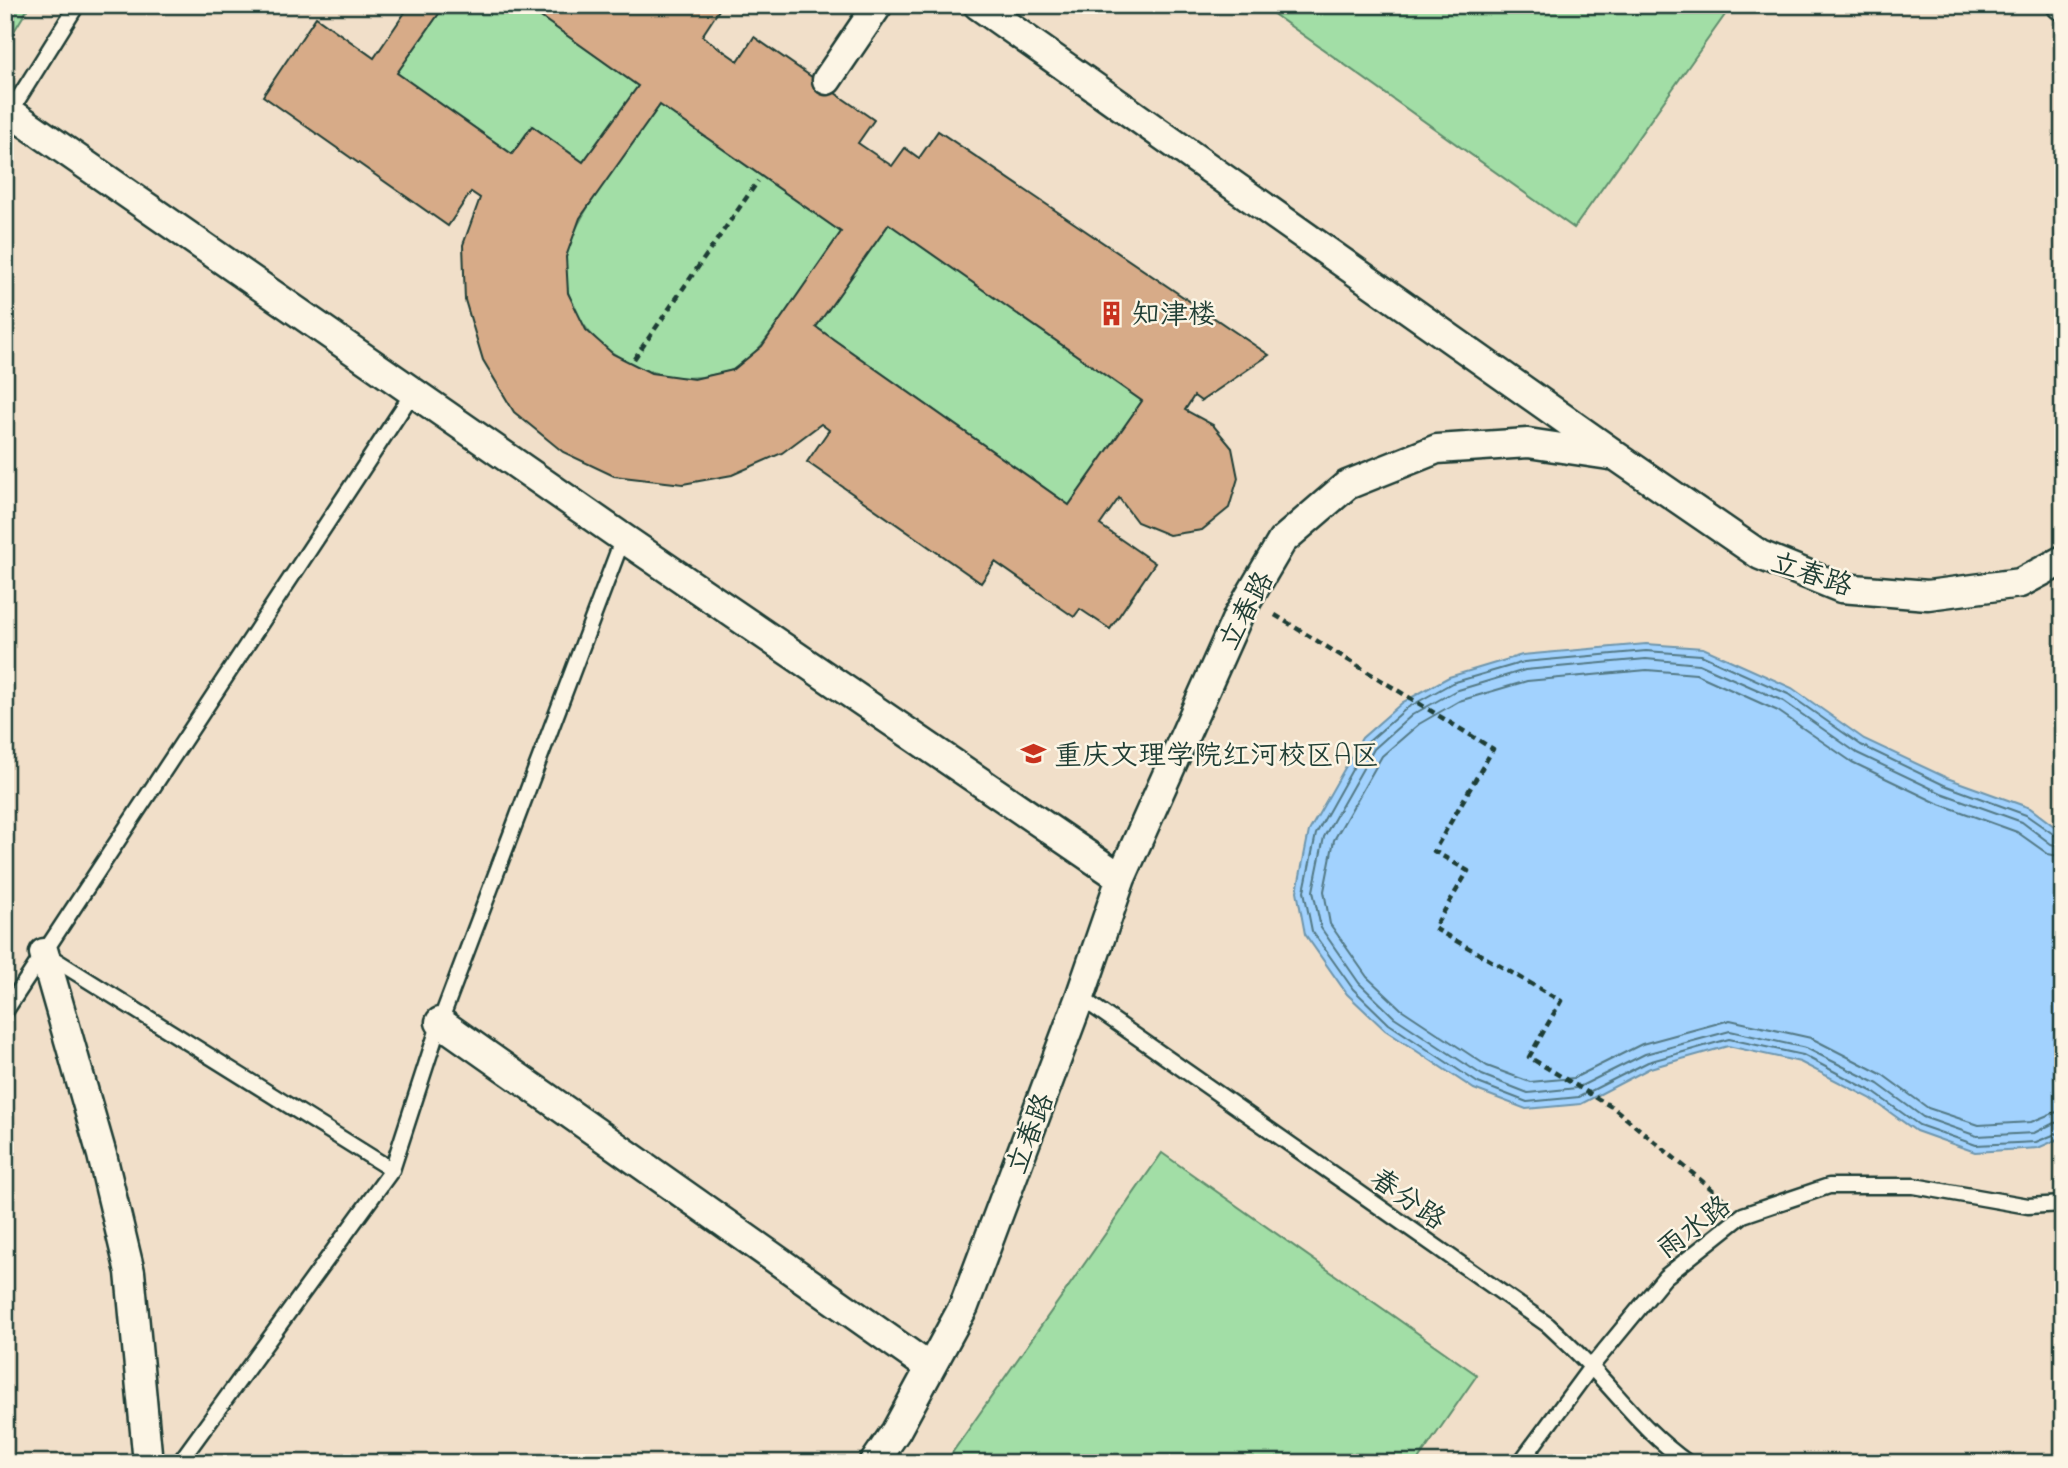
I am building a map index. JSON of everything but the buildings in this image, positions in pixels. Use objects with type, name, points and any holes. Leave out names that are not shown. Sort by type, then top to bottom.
[{"type":"street","points":[[827,80],[878,5]]},
{"type":"street","points":[[978,5],[1616,456]]},
{"type":"street","points":[[10,112],[623,538],[1121,878]]},
{"type":"street","name":"立春路","points":[[874,1463],[896,1430],[964,1306],[1080,998],[1121,878],[1238,616],[1282,541],[1347,485],[1437,449],[1528,443],[1616,456],[1760,555],[1841,588],[1928,595],[2021,583],[2063,560]]},
{"type":"street","points":[[44,953],[102,1155],[130,1272],[148,1463]]},
{"type":"street","points":[[440,1022],[930,1368]]},
{"type":"lane","points":[[10,112],[77,5]]},
{"type":"lane","points":[[5,1012],[414,391]]},
{"type":"lane","points":[[179,1463],[392,1170],[440,1022],[623,538]]},
{"type":"lane","points":[[44,953],[392,1170]]},
{"type":"lane","name":"春分路","points":[[1080,998],[1548,1325],[1591,1367],[1638,1421],[1688,1463]]},
{"type":"lane","name":"雨水路","points":[[1520,1463],[1591,1367],[1665,1276],[1743,1215],[1829,1186],[1914,1186],[2028,1206],[2063,1204]]},
{"type":"path","points":[[634,359],[758,181]]},
{"type":"path","points":[[1248,599],[1493,749],[1434,851],[1468,871],[1434,928],[1562,1002],[1529,1056],[1615,1109],[1743,1215]]},
{"type":"shaded area","name":"重庆文理学院红河校区A区","points":[[30,5],[2063,5],[2063,1463],[5,1463],[5,46]]},
{"type":"green space","points":[[5,5],[30,5],[5,46]]},
{"type":"green space","points":[[445,5],[524,5],[638,86],[583,162],[532,126],[512,154],[397,73]]},
{"type":"green space","points":[[1261,5],[1732,5],[1574,228]]},
{"type":"green space","points":[[660,105],[841,232],[767,338],[743,363],[727,372],[687,378],[660,374],[634,365],[610,351],[590,333],[575,311],[567,286],[566,258],[579,222]]},
{"type":"green space","points":[[889,224],[1142,401],[1069,505],[816,327]]},
{"type":"green space","points":[[1162,1153],[1477,1375],[1416,1463],[945,1463]]},
{"type":"water","points":[[1646,644],[1703,648],[1792,688],[1864,739],[1947,778],[2030,808],[2063,833],[2063,1137],[2038,1148],[1975,1152],[1916,1131],[1870,1098],[1800,1062],[1728,1046],[1650,1068],[1581,1104],[1526,1109],[1474,1089],[1385,1030],[1347,994],[1305,934],[1297,891],[1309,831],[1362,738],[1403,702],[1449,677],[1522,655]]},
{"type":"place","name":"知津楼","points":[[1112,313]]},
{"type":"place","name":"重庆文理学院红河校区A区","points":[[1034,754]]}]
